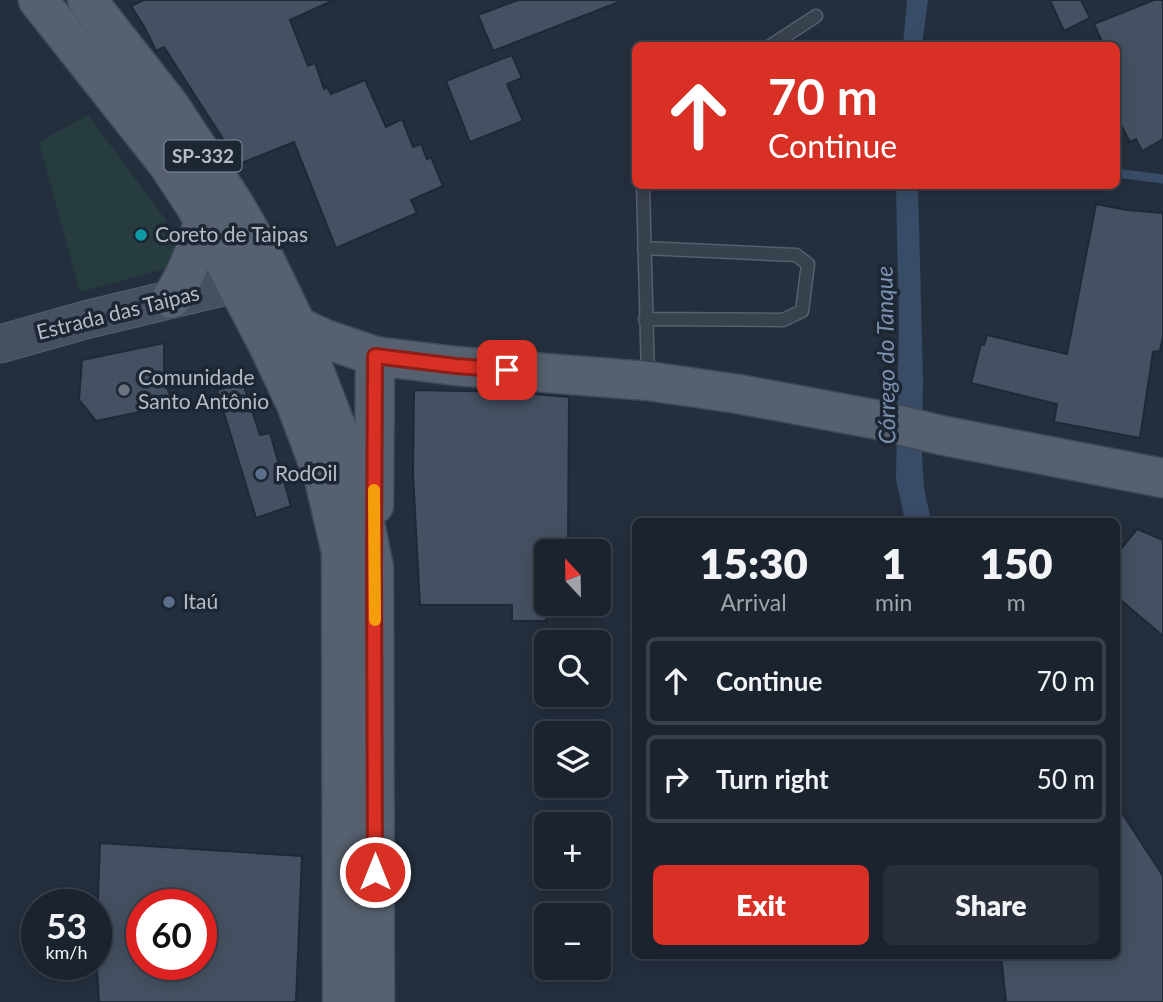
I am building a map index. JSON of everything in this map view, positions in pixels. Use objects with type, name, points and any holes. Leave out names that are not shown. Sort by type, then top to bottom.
[{"type":"main road","name":"SP-332","points":[[38,0],[167,163],[196,206],[296,404],[324,479],[341,552],[342,1002]]},
{"type":"main road","name":"SP-332","points":[[87,0],[170,106],[259,247],[297,326],[356,478],[374,568],[375,1002]]},
{"type":"main road","points":[[170,299],[191,263],[203,221]]},
{"type":"main road","points":[[235,284],[297,326],[325,340],[375,356],[456,366],[648,381],[738,394],[1163,478]]},
{"type":"main road","name":"Estrada das Taipas","points":[[0,344],[85,320],[235,284]]},
{"type":"main road","points":[[374,568],[375,356]]},
{"type":"lane","points":[[776,42],[816,16]]},
{"type":"lane","points":[[643,189],[648,381]]},
{"type":"lane","points":[[644,248],[796,255],[808,264],[802,311],[783,320],[645,319]]},
{"type":"green space","points":[[88,115],[165,219],[180,257],[168,268],[80,292],[39,142]]},
{"type":"water","points":[[907,0],[928,0],[922,42],[903,42]]},
{"type":"water","points":[[896,189],[918,189],[923,379],[922,454],[924,488],[930,518],[904,518],[896,479],[899,324]]},
{"type":"building","points":[[144,0],[334,0],[290,20],[308,66],[315,63],[324,89],[327,87],[331,94],[365,80],[386,127],[402,119],[413,147],[421,144],[427,159],[431,157],[443,186],[411,200],[417,213],[336,248],[294,142],[239,164],[164,47],[156,51],[131,6]]},
{"type":"building","points":[[518,0],[619,2],[493,51],[478,15]]},
{"type":"building","points":[[1050,0],[1081,0],[1090,18],[1064,31]]},
{"type":"building","points":[[1154,0],[1163,0],[1163,139],[1142,151],[1136,139],[1130,142],[1120,123],[1120,42],[1102,42],[1094,24]]},
{"type":"building","points":[[512,55],[522,78],[507,84],[523,121],[470,142],[446,81]]},
{"type":"building","points":[[1096,204],[1163,213],[1163,337],[1160,351],[1153,352],[1140,438],[1054,422],[1057,404],[971,383],[981,344],[984,345],[987,335],[1067,354]]},
{"type":"building","name":"Comunidade Santo Antônio","points":[[164,343],[164,380],[174,405],[96,421],[79,400],[82,360]]},
{"type":"building","name":"RodOil","points":[[243,383],[260,435],[270,433],[291,506],[256,518],[217,390]]},
{"type":"building","points":[[414,390],[510,392],[569,397],[568,539],[534,539],[534,616],[546,616],[546,621],[512,621],[512,605],[420,605],[413,474]]},
{"type":"building","points":[[1137,529],[1163,540],[1163,636],[1120,599],[1120,550]]},
{"type":"building","points":[[1120,810],[1163,876],[1163,1002],[1006,1002],[1001,959],[1120,959]]},
{"type":"building","points":[[100,843],[302,856],[296,1002],[99,1002],[98,980],[112,980],[112,889],[98,889]]},
{"type":"waterway","points":[[1120,174],[1163,179]]},
{"type":"slow traffic","points":[[374,490],[375,620]]},
{"type":"place","name":"Coreto de Taipas","points":[[141,235]]},
{"type":"place","name":"Comunidade Santo Antônio","points":[[124,390]]},
{"type":"place","name":"RodOil","points":[[261,474]]},
{"type":"place","name":"Itaú","points":[[169,602]]},
{"type":"route","points":[[375,872],[375,356],[507,370]]},
{"type":"water label","name":"Córrego do Tanque","points":[[886,355]]}]
